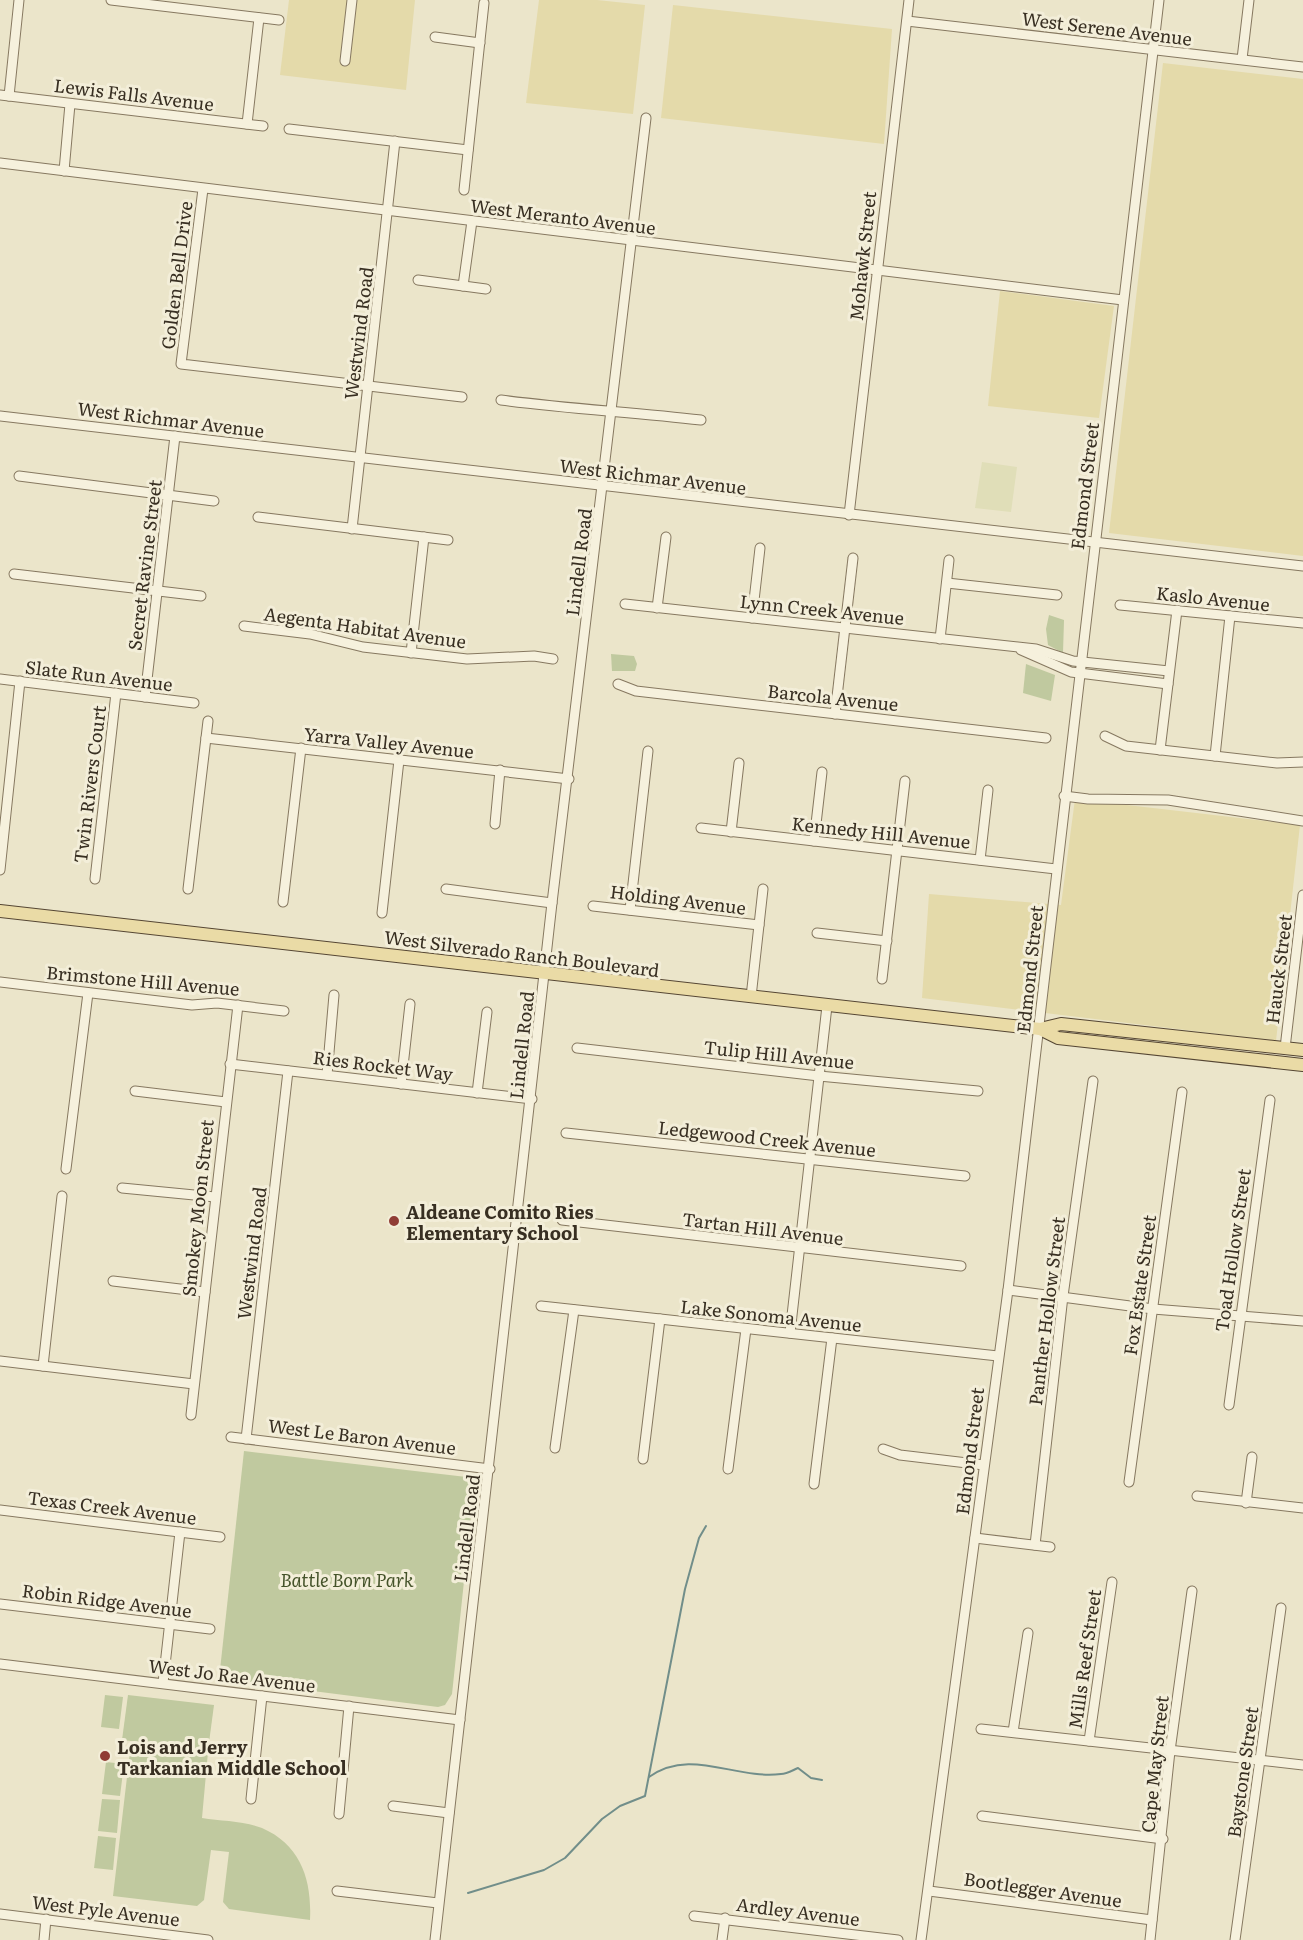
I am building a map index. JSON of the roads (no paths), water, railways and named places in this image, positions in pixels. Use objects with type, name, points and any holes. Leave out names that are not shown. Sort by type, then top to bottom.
[{"type":"main road","name":"West Silverado Ranch Boulevard","points":[[0,911],[1040,1029],[1061,1024],[1303,1050]]},
{"type":"main road","name":"West Silverado Ranch Boulevard","points":[[1040,1029],[1058,1038],[1303,1065]]},
{"type":"street","points":[[4,95],[19,0]]},
{"type":"street","points":[[111,0],[279,20]]},
{"type":"street","points":[[345,61],[352,0]]},
{"type":"street","name":"Mohawk Street","points":[[849,515],[909,0]]},
{"type":"street","name":"Edmond Street","points":[[921,1940],[1008,1290],[1040,1029],[1078,673],[1159,0]]},
{"type":"street","points":[[1242,59],[1249,0]]},
{"type":"street","points":[[464,190],[484,3]]},
{"type":"street","points":[[247,124],[259,18]]},
{"type":"street","name":"West Serene Avenue","points":[[906,21],[1303,67]]},
{"type":"street","points":[[435,37],[480,43]]},
{"type":"street","name":"Lewis Falls Avenue","points":[[4,95],[263,126]]},
{"type":"street","points":[[64,171],[70,104]]},
{"type":"street","name":"Lindell Road","points":[[435,1940],[532,1099],[552,903],[569,779],[646,118]]},
{"type":"street","points":[[289,129],[468,150]]},
{"type":"street","name":"Westwind Road","points":[[352,529],[395,141]]},
{"type":"street","name":"West Meranto Avenue","points":[[0,163],[632,242],[1123,300]]},
{"type":"street","name":"Golden Bell Drive","points":[[203,189],[181,364],[368,385]]},
{"type":"street","points":[[463,286],[472,221]]},
{"type":"street","points":[[418,280],[486,289]]},
{"type":"street","points":[[368,385],[462,397]]},
{"type":"street","points":[[501,400],[701,420]]},
{"type":"street","name":"West Richmar Avenue","points":[[0,416],[1303,566]]},
{"type":"street","name":"Secret Ravine Street","points":[[145,697],[175,436]]},
{"type":"street","points":[[19,476],[214,501]]},
{"type":"street","points":[[258,517],[448,540]]},
{"type":"street","points":[[411,653],[424,537]]},
{"type":"street","points":[[657,608],[666,537]]},
{"type":"street","points":[[752,618],[760,548]]},
{"type":"street","points":[[835,714],[853,558]]},
{"type":"street","points":[[940,639],[949,560]]},
{"type":"street","points":[[14,574],[201,596]]},
{"type":"street","points":[[946,583],[1057,595]]},
{"type":"street","name":"Lynn Creek Avenue","points":[[625,604],[1043,650],[1080,662],[1170,672]]},
{"type":"street","name":"Kaslo Avenue","points":[[1120,604],[1303,624]]},
{"type":"street","points":[[1160,750],[1177,610]]},
{"type":"street","points":[[1215,756],[1230,616]]},
{"type":"street","name":"Aegenta Habitat Avenue","points":[[244,626],[310,634],[363,647],[467,659],[534,656],[553,659]]},
{"type":"street","name":"Lynn Creek Avenue","points":[[1016,648],[1057,667],[1078,673],[1168,684]]},
{"type":"street","name":"Slate Run Avenue","points":[[0,679],[194,703]]},
{"type":"street","points":[[0,870],[20,681]]},
{"type":"street","name":"Barcola Avenue","points":[[618,684],[636,691],[1046,738]]},
{"type":"street","name":"Twin Rivers Court","points":[[94,879],[116,693]]},
{"type":"street","points":[[188,889],[208,721]]},
{"type":"street","points":[[1105,736],[1126,746],[1277,764],[1303,762]]},
{"type":"street","name":"Yarra Valley Avenue","points":[[206,738],[569,779]]},
{"type":"street","points":[[283,902],[301,748]]},
{"type":"street","points":[[630,910],[648,751]]},
{"type":"street","points":[[382,913],[399,760]]},
{"type":"street","points":[[731,832],[739,763]]},
{"type":"street","points":[[495,824],[500,770]]},
{"type":"street","points":[[814,841],[822,772]]},
{"type":"street","points":[[882,980],[905,781]]},
{"type":"street","points":[[980,860],[988,790]]},
{"type":"street","points":[[1064,796],[1088,799],[1168,800],[1303,821]]},
{"type":"street","name":"Kennedy Hill Avenue","points":[[702,828],[1056,868]]},
{"type":"street","points":[[446,889],[552,903]]},
{"type":"street","points":[[751,997],[763,889]]},
{"type":"street","name":"Hauck Street","points":[[1286,1048],[1303,895]]},
{"type":"street","name":"Holding Avenue","points":[[593,906],[759,925]]},
{"type":"street","points":[[817,933],[887,941]]},
{"type":"street","name":"Brimstone Hill Avenue","points":[[0,982],[192,1005],[238,1005],[284,1011]]},
{"type":"street","points":[[66,1169],[88,993]]},
{"type":"street","points":[[327,1075],[334,995]]},
{"type":"street","points":[[401,1084],[410,1004]]},
{"type":"street","name":"Smokey Moon Street","points":[[191,1415],[238,1005]]},
{"type":"street","points":[[790,1333],[827,1006]]},
{"type":"street","points":[[477,1093],[486,1012]]},
{"type":"street","name":"Tulip Hill Avenue","points":[[577,1048],[819,1076],[978,1090]]},
{"type":"street","name":"Ries Rocket Way","points":[[230,1064],[532,1099]]},
{"type":"street","name":"Westwind Road","points":[[246,1439],[288,1071]]},
{"type":"street","name":"Panther Hollow Street","points":[[1035,1545],[1063,1296],[1093,1081]]},
{"type":"street","points":[[135,1091],[226,1102]]},
{"type":"street","name":"Fox Estate Street","points":[[1130,1482],[1182,1092]]},
{"type":"street","name":"Toad Hollow Street","points":[[1229,1406],[1239,1314],[1270,1100]]},
{"type":"street","name":"Ledgewood Creek Avenue","points":[[566,1133],[965,1176]]},
{"type":"street","points":[[122,1188],[215,1197]]},
{"type":"street","points":[[43,1366],[62,1196]]},
{"type":"street","name":"Tartan Hill Avenue","points":[[562,1220],[961,1266]]},
{"type":"street","points":[[113,1281],[205,1292]]},
{"type":"street","points":[[1008,1290],[1153,1309],[1239,1314],[1303,1321]]},
{"type":"street","name":"Lake Sonoma Avenue","points":[[541,1306],[998,1356]]},
{"type":"street","points":[[555,1448],[574,1310]]},
{"type":"street","points":[[643,1459],[660,1319]]},
{"type":"street","points":[[728,1469],[746,1329]]},
{"type":"street","points":[[814,1484],[832,1338]]},
{"type":"street","points":[[0,1361],[194,1384]]},
{"type":"street","name":"West Le Baron Avenue","points":[[231,1437],[490,1468]]},
{"type":"street","points":[[883,1449],[900,1455],[984,1465]]},
{"type":"street","points":[[1246,1503],[1252,1457]]},
{"type":"street","points":[[1197,1496],[1303,1508]]},
{"type":"street","name":"Texas Creek Avenue","points":[[0,1510],[220,1537]]},
{"type":"street","points":[[163,1683],[180,1532]]},
{"type":"street","points":[[975,1538],[1050,1547]]},
{"type":"street","name":"Mills Reef Street","points":[[1089,1741],[1112,1582]]},
{"type":"street","name":"Cape May Street","points":[[1150,1940],[1163,1839],[1170,1751],[1192,1591]]},
{"type":"street","name":"Robin Ridge Avenue","points":[[0,1604],[210,1629]]},
{"type":"street","name":"Baystone Street","points":[[1235,1940],[1281,1608]]},
{"type":"street","points":[[1013,1732],[1028,1633]]},
{"type":"street","name":"West Jo Rae Avenue","points":[[0,1664],[460,1720]]},
{"type":"street","points":[[251,1799],[262,1696]]},
{"type":"street","points":[[339,1814],[349,1706]]},
{"type":"street","points":[[981,1728],[1303,1765]]},
{"type":"street","points":[[393,1806],[449,1813]]},
{"type":"street","points":[[982,1816],[1163,1839]]},
{"type":"street","points":[[337,1891],[438,1903]]},
{"type":"street","name":"Bootlegger Avenue","points":[[929,1891],[1152,1920]]},
{"type":"street","name":"West Pyle Avenue","points":[[0,1914],[46,1919],[137,1936],[208,1940]]},
{"type":"street","name":"Ardley Avenue","points":[[694,1916],[724,1918],[812,1935],[898,1940]]},
{"type":"street","points":[[722,1940],[724,1918]]},
{"type":"street","points":[[44,1940],[46,1919]]},
{"type":"waterway","points":[[468,1893],[544,1870],[565,1858],[602,1819],[620,1806],[645,1796],[685,1589],[699,1538],[706,1526]]},
{"type":"waterway","points":[[649,1777],[665,1769],[697,1764],[764,1775],[788,1773],[798,1768],[811,1778],[822,1780]]},
{"type":"place","name":"Aldeane Comito Ries Elementary School","points":[[394,1221]]},
{"type":"place","name":"Lois and Jerry Tarkanian Middle School","points":[[105,1756]]},
{"type":"park label","name":"Battle Born Park","points":[[347,1579]]}]
